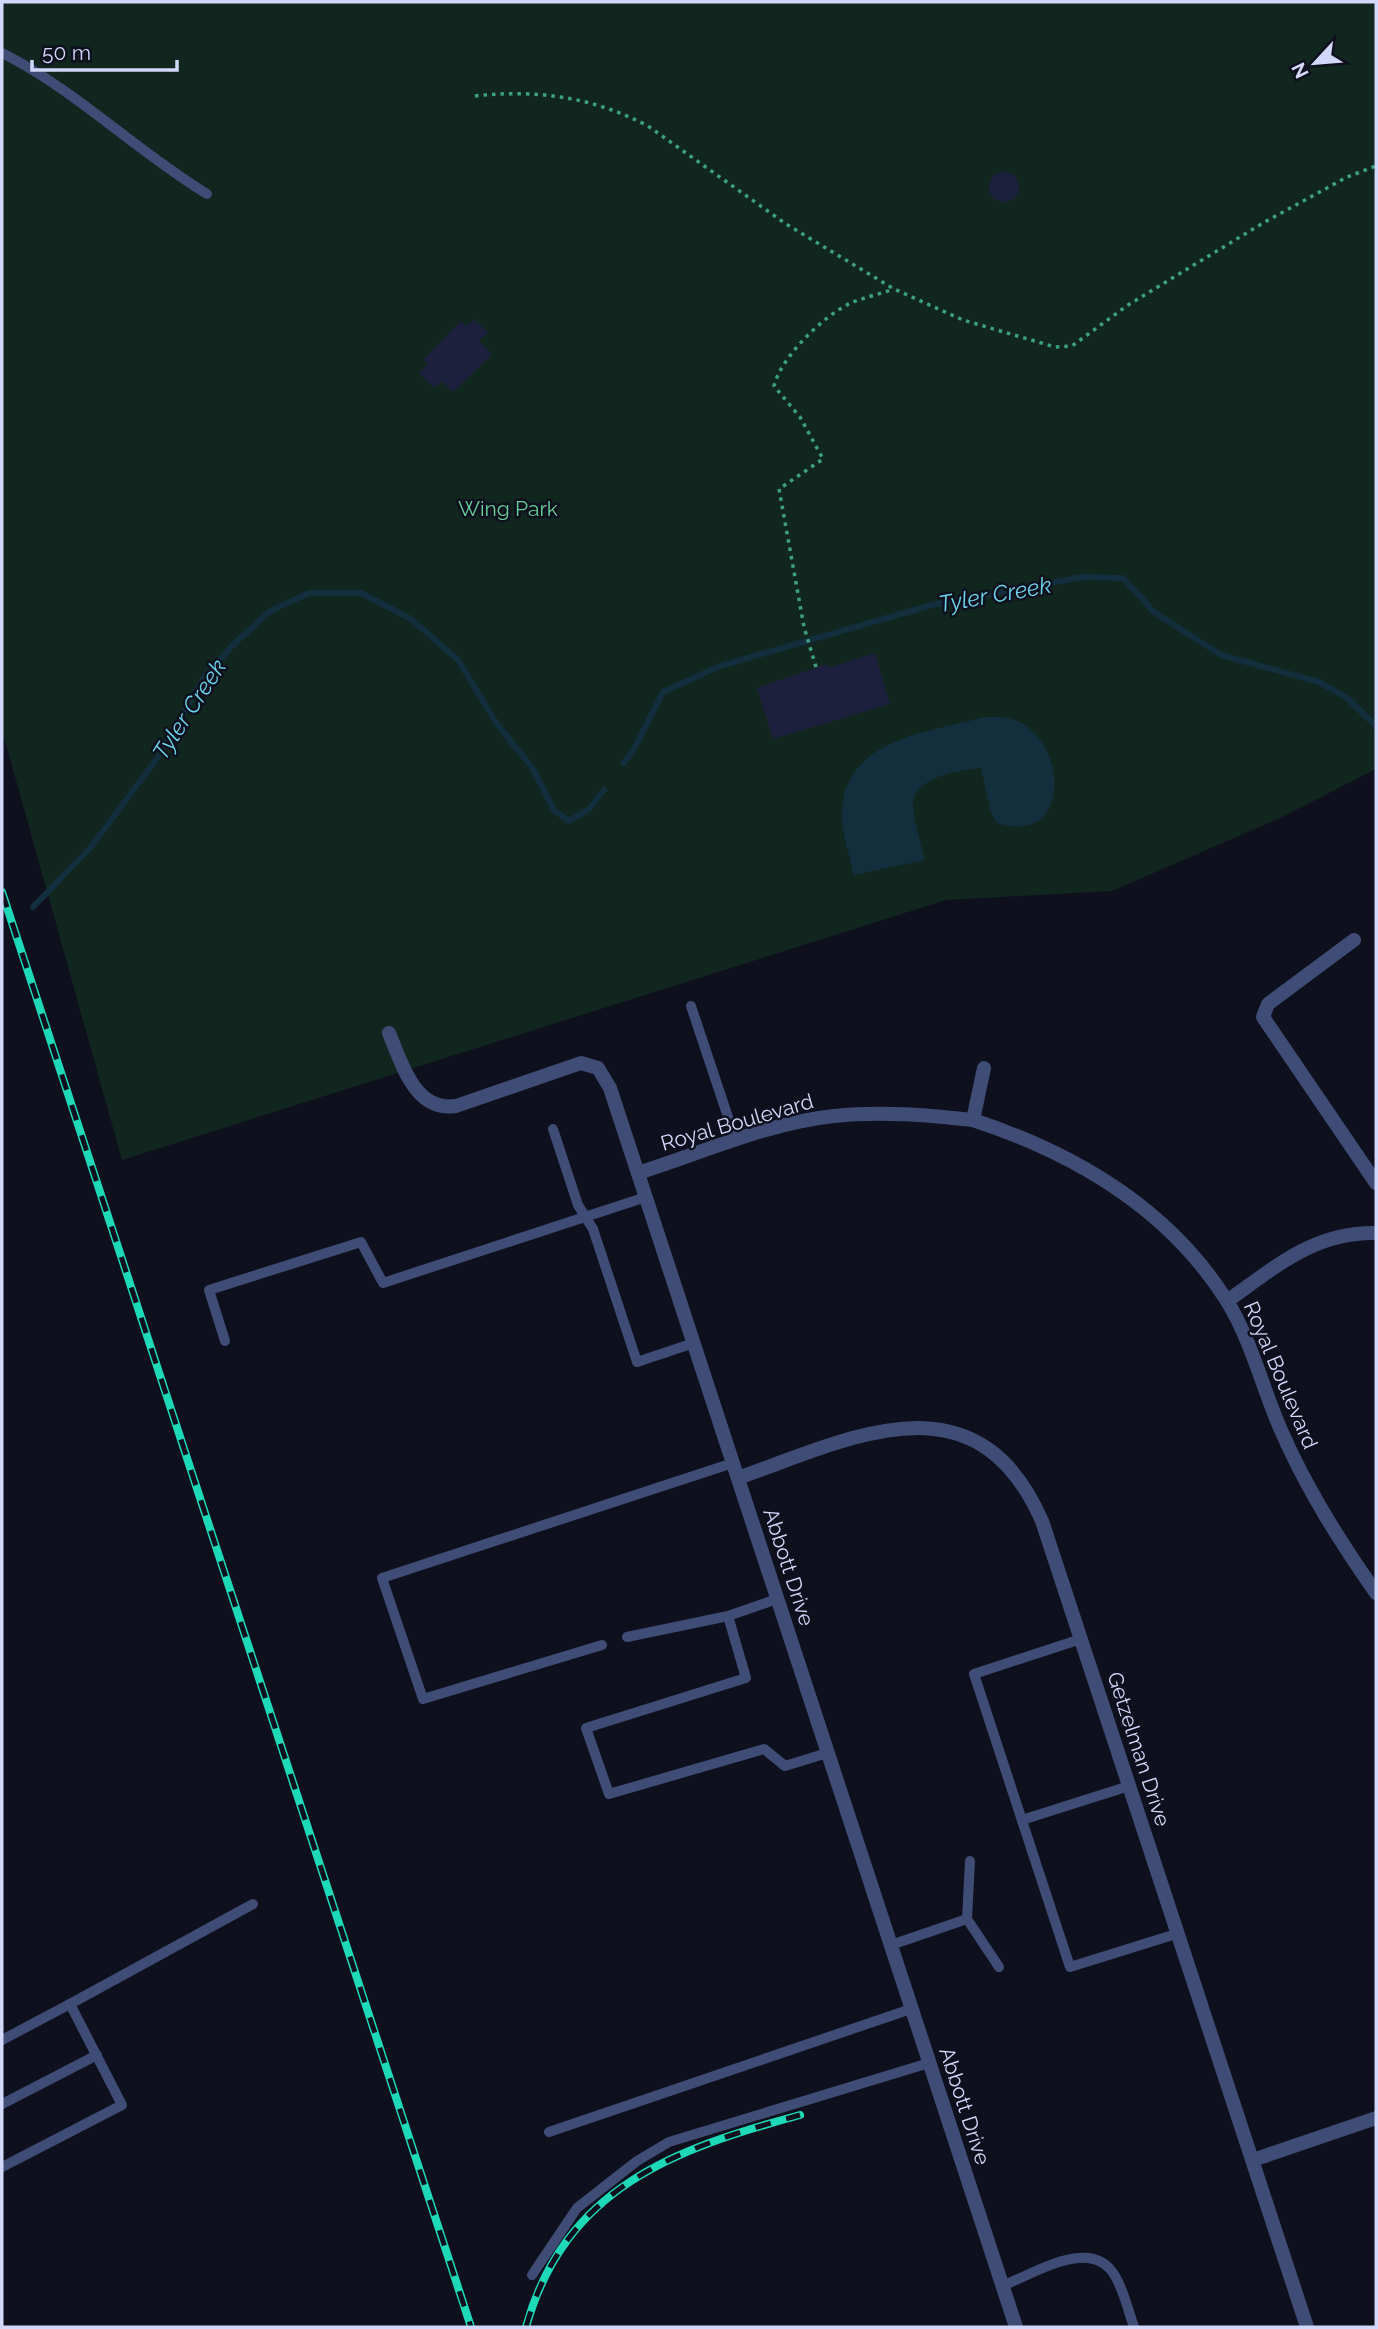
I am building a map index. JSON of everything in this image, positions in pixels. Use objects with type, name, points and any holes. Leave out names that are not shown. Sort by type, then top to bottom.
[{"type":"street","points":[[1354,940],[1268,1004],[1263,1017],[1376,1183]]},
{"type":"street","name":"Abbott Drive","points":[[389,1034],[418,1092],[426,1100],[441,1107],[456,1106],[573,1065],[593,1064],[603,1073],[1016,2327]]},
{"type":"street","points":[[973,1120],[984,1068]]},
{"type":"street","name":"Royal Boulevard","points":[[638,1174],[736,1141],[832,1116],[898,1114],[973,1120],[1059,1153],[1104,1179],[1146,1210],[1176,1239],[1227,1301],[1315,1500],[1376,1592]]},
{"type":"street","points":[[1227,1301],[1317,1241],[1376,1229]]},
{"type":"street","name":"Getzelman Drive","points":[[738,1478],[893,1427],[929,1426],[969,1438],[1001,1460],[1032,1499],[1082,1639],[1176,1934],[1307,2327]]},
{"type":"street","points":[[1253,2160],[1376,2118]]},
{"type":"lane","points":[[2,53],[33,69],[166,169],[207,194]]},
{"type":"lane","points":[[691,1006],[736,1141]]},
{"type":"lane","points":[[553,1129],[585,1217],[593,1229],[637,1362],[694,1343]]},
{"type":"lane","points":[[225,1342],[209,1290],[361,1242],[383,1283],[646,1197]]},
{"type":"lane","points":[[602,1645],[423,1699],[382,1578],[733,1463]]},
{"type":"lane","points":[[627,1637],[728,1616],[777,1599]]},
{"type":"lane","points":[[728,1616],[746,1678],[586,1728],[609,1794],[764,1749],[785,1766],[827,1753]]},
{"type":"lane","points":[[1082,1639],[974,1674],[1070,1967],[1176,1934]]},
{"type":"lane","points":[[1022,1820],[1129,1786]]},
{"type":"lane","points":[[970,1861],[967,1919],[999,1967]]},
{"type":"lane","points":[[2,2040],[253,1904]]},
{"type":"lane","points":[[891,1945],[967,1919]]},
{"type":"lane","points":[[2,2167],[122,2105],[70,2004]]},
{"type":"lane","points":[[549,2132],[911,2009]]},
{"type":"lane","points":[[2,2105],[97,2055]]},
{"type":"lane","points":[[532,2275],[577,2208],[637,2161],[669,2142],[929,2063]]},
{"type":"lane","points":[[1002,2286],[1080,2256],[1098,2258],[1114,2272],[1133,2327]]},
{"type":"path","points":[[475,96],[556,95],[593,102],[630,117],[648,126],[786,224],[894,289],[963,320],[1055,347],[1072,346],[1128,305],[1263,223],[1347,177],[1376,166]]},
{"type":"path","points":[[815,665],[804,626],[779,489],[823,459],[800,417],[774,386],[793,350],[841,309],[894,289]]},
{"type":"green space","name":"Wing Park","points":[[2,2],[1376,2],[1376,769],[1280,818],[1112,891],[946,900],[122,1160],[2,730]]},
{"type":"water","points":[[985,717],[1004,717],[1027,727],[1042,743],[1051,763],[1054,784],[1051,804],[1041,819],[1023,826],[997,823],[991,813],[981,768],[939,776],[921,788],[915,795],[913,805],[925,860],[854,875],[844,836],[842,812],[846,787],[857,768],[874,753],[894,742]]},
{"type":"building","points":[[1004,172],[1014,177],[1019,187],[1014,197],[1004,202],[994,197],[989,187],[994,177]]},
{"type":"building","points":[[474,319],[488,333],[479,341],[492,354],[453,392],[442,381],[434,388],[419,373],[428,364],[423,360],[461,321],[466,326]]},
{"type":"building","points":[[875,653],[890,704],[773,739],[757,688],[827,664],[828,668]]},
{"type":"waterway","name":"Tyler Creek","points":[[624,763],[663,692],[720,666],[932,605],[1083,577],[1123,578],[1154,612],[1221,655],[1319,682],[1347,698],[1376,726]]},
{"type":"waterway","name":"Tyler Creek","points":[[33,907],[91,847],[158,757],[205,676],[234,644],[270,611],[309,593],[361,593],[411,619],[458,660],[497,724],[533,769],[554,810],[569,821],[589,809],[604,790]]},
{"type":"railway","points":[[2,892],[471,2327]]},
{"type":"railway","points":[[526,2327],[544,2279],[568,2240],[597,2207],[631,2181],[669,2160],[710,2143],[800,2115]]}]
